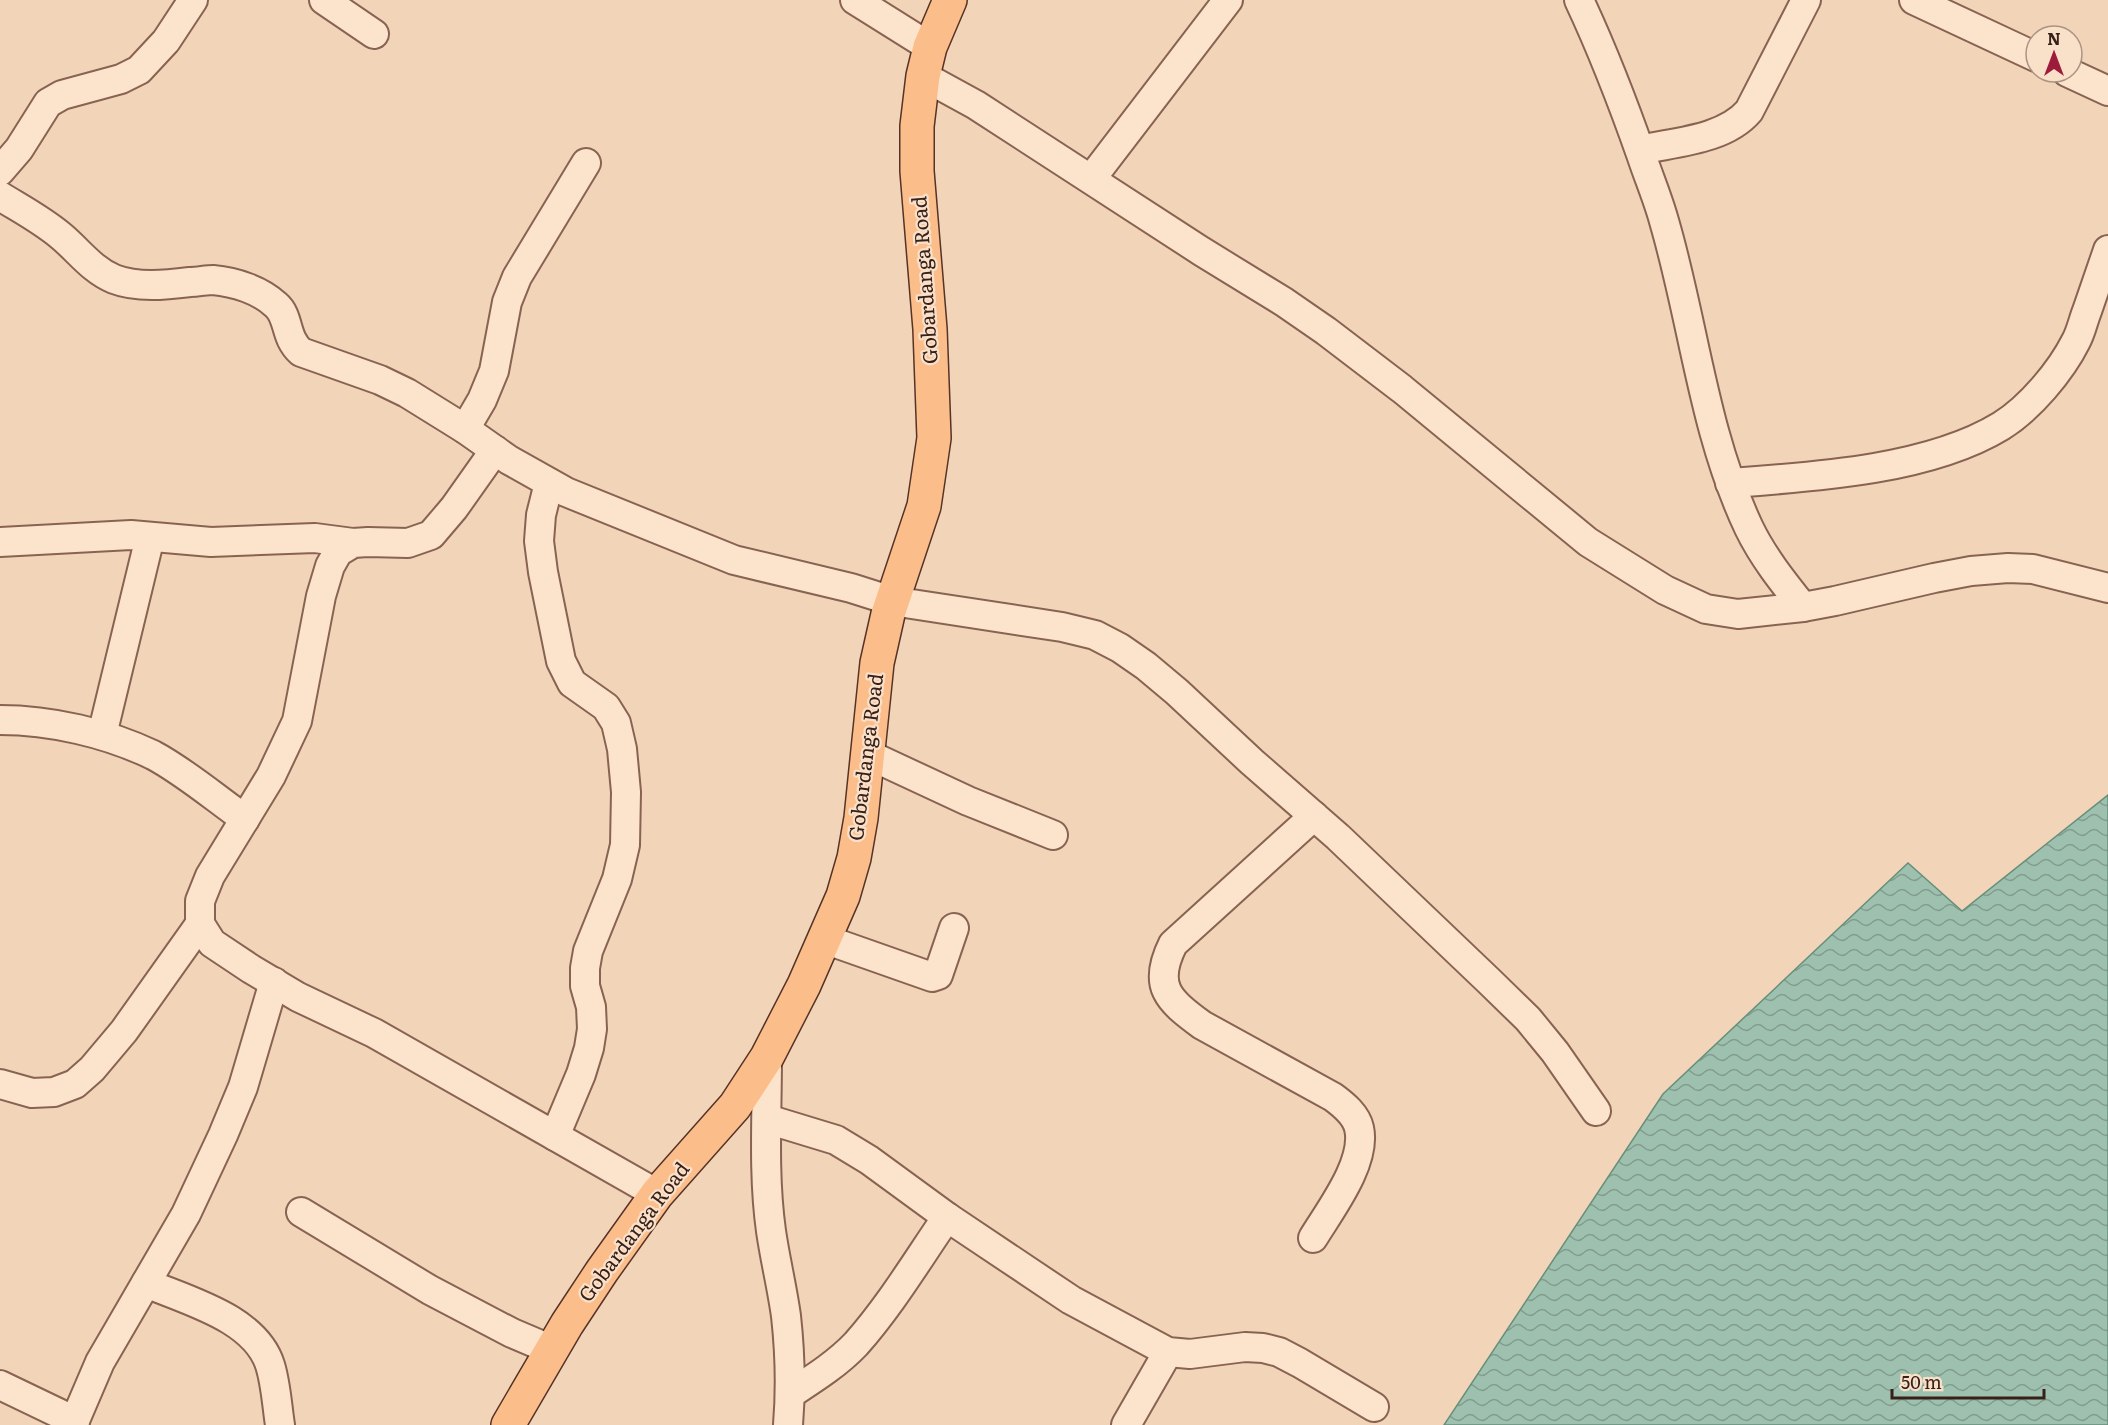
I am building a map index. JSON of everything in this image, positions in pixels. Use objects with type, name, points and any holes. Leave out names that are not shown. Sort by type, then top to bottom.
[{"type":"main road","name":"Gobardanga Road","points":[[508,1425],[602,1271],[657,1194],[735,1106],[767,1058],[804,985],[843,896],[854,858],[861,818],[877,663],[892,602],[924,506],[934,438],[930,329],[917,171],[917,126],[926,61],[950,0]]},
{"type":"street","points":[[0,171],[19,149],[48,103],[62,94],[121,79],[139,70],[166,41],[193,0]]},
{"type":"street","points":[[324,0],[374,34]]},
{"type":"street","points":[[855,0],[976,105],[1326,331],[1402,389],[1588,542],[1665,590],[1706,609],[1738,614],[1803,607],[1934,578],[2008,568],[2033,569],[2108,588]]},
{"type":"street","points":[[1091,179],[1228,0]]},
{"type":"street","points":[[1579,0],[1600,44],[1664,219],[1682,287],[1710,422],[1730,483],[1750,529],[1774,571],[1803,607]]},
{"type":"street","points":[[1640,150],[1710,134],[1733,126],[1749,111],[1806,0]]},
{"type":"street","points":[[1914,0],[2024,51]]},
{"type":"street","points":[[2084,80],[2108,91]]},
{"type":"street","points":[[465,429],[482,400],[494,371],[507,303],[517,276],[586,163]]},
{"type":"street","points":[[0,196],[41,220],[63,237],[92,266],[111,278],[130,285],[176,284],[212,280],[240,285],[258,292],[277,306],[285,318],[292,344],[301,352],[380,380],[407,393],[549,483],[678,539],[734,560],[851,588],[892,602],[1062,627],[1095,635],[1120,648],[1177,692],[1314,816],[1528,1019],[1555,1052],[1596,1111]]},
{"type":"street","points":[[1730,483],[1821,477],[1894,464],[1945,451],[1976,440],[2003,425],[2028,404],[2051,379],[2076,341],[2108,250]]},
{"type":"street","points":[[0,542],[97,536],[212,542],[315,538],[353,543],[408,543],[431,535],[454,508],[495,450]]},
{"type":"street","points":[[549,483],[541,515],[539,541],[561,661],[572,683],[606,707],[616,723],[622,749],[626,792],[625,845],[617,879],[588,951],[585,968],[585,986],[591,1006],[592,1029],[589,1048],[582,1074],[555,1136]]},
{"type":"street","points":[[102,735],[150,537]]},
{"type":"street","points":[[353,543],[338,552],[330,566],[321,596],[297,721],[281,756],[210,876],[200,901],[201,924],[212,942],[298,997],[374,1033],[657,1194]]},
{"type":"street","points":[[0,720],[26,720],[102,735],[153,755],[244,819]]},
{"type":"street","points":[[867,754],[968,801],[1053,835]]},
{"type":"street","points":[[1313,1238],[1357,1159],[1360,1142],[1359,1127],[1348,1109],[1333,1097],[1202,1025],[1183,1012],[1167,993],[1162,978],[1166,959],[1173,944],[1314,816]]},
{"type":"street","points":[[0,1084],[32,1093],[54,1092],[75,1084],[92,1069],[124,1032],[201,924]]},
{"type":"street","points":[[824,939],[932,977],[938,975],[954,928]]},
{"type":"street","points":[[0,1385],[74,1423],[100,1362],[186,1214],[223,1135],[246,1077],[274,982]]},
{"type":"street","points":[[767,1058],[771,1229],[789,1350],[788,1425]]},
{"type":"street","points":[[767,1119],[836,1140],[869,1160],[947,1217],[1071,1300],[1168,1352],[1190,1354],[1245,1347],[1279,1352],[1374,1407]]},
{"type":"street","points":[[301,1212],[438,1295],[512,1333],[552,1350]]},
{"type":"street","points":[[790,1394],[837,1361],[855,1345],[947,1217]]},
{"type":"street","points":[[146,1283],[226,1317],[259,1343],[270,1365],[280,1425]]},
{"type":"street","points":[[1125,1425],[1168,1352]]},
{"type":"water","points":[[2108,795],[2108,1425],[1444,1425],[1663,1094],[1908,863],[1962,911]]}]
